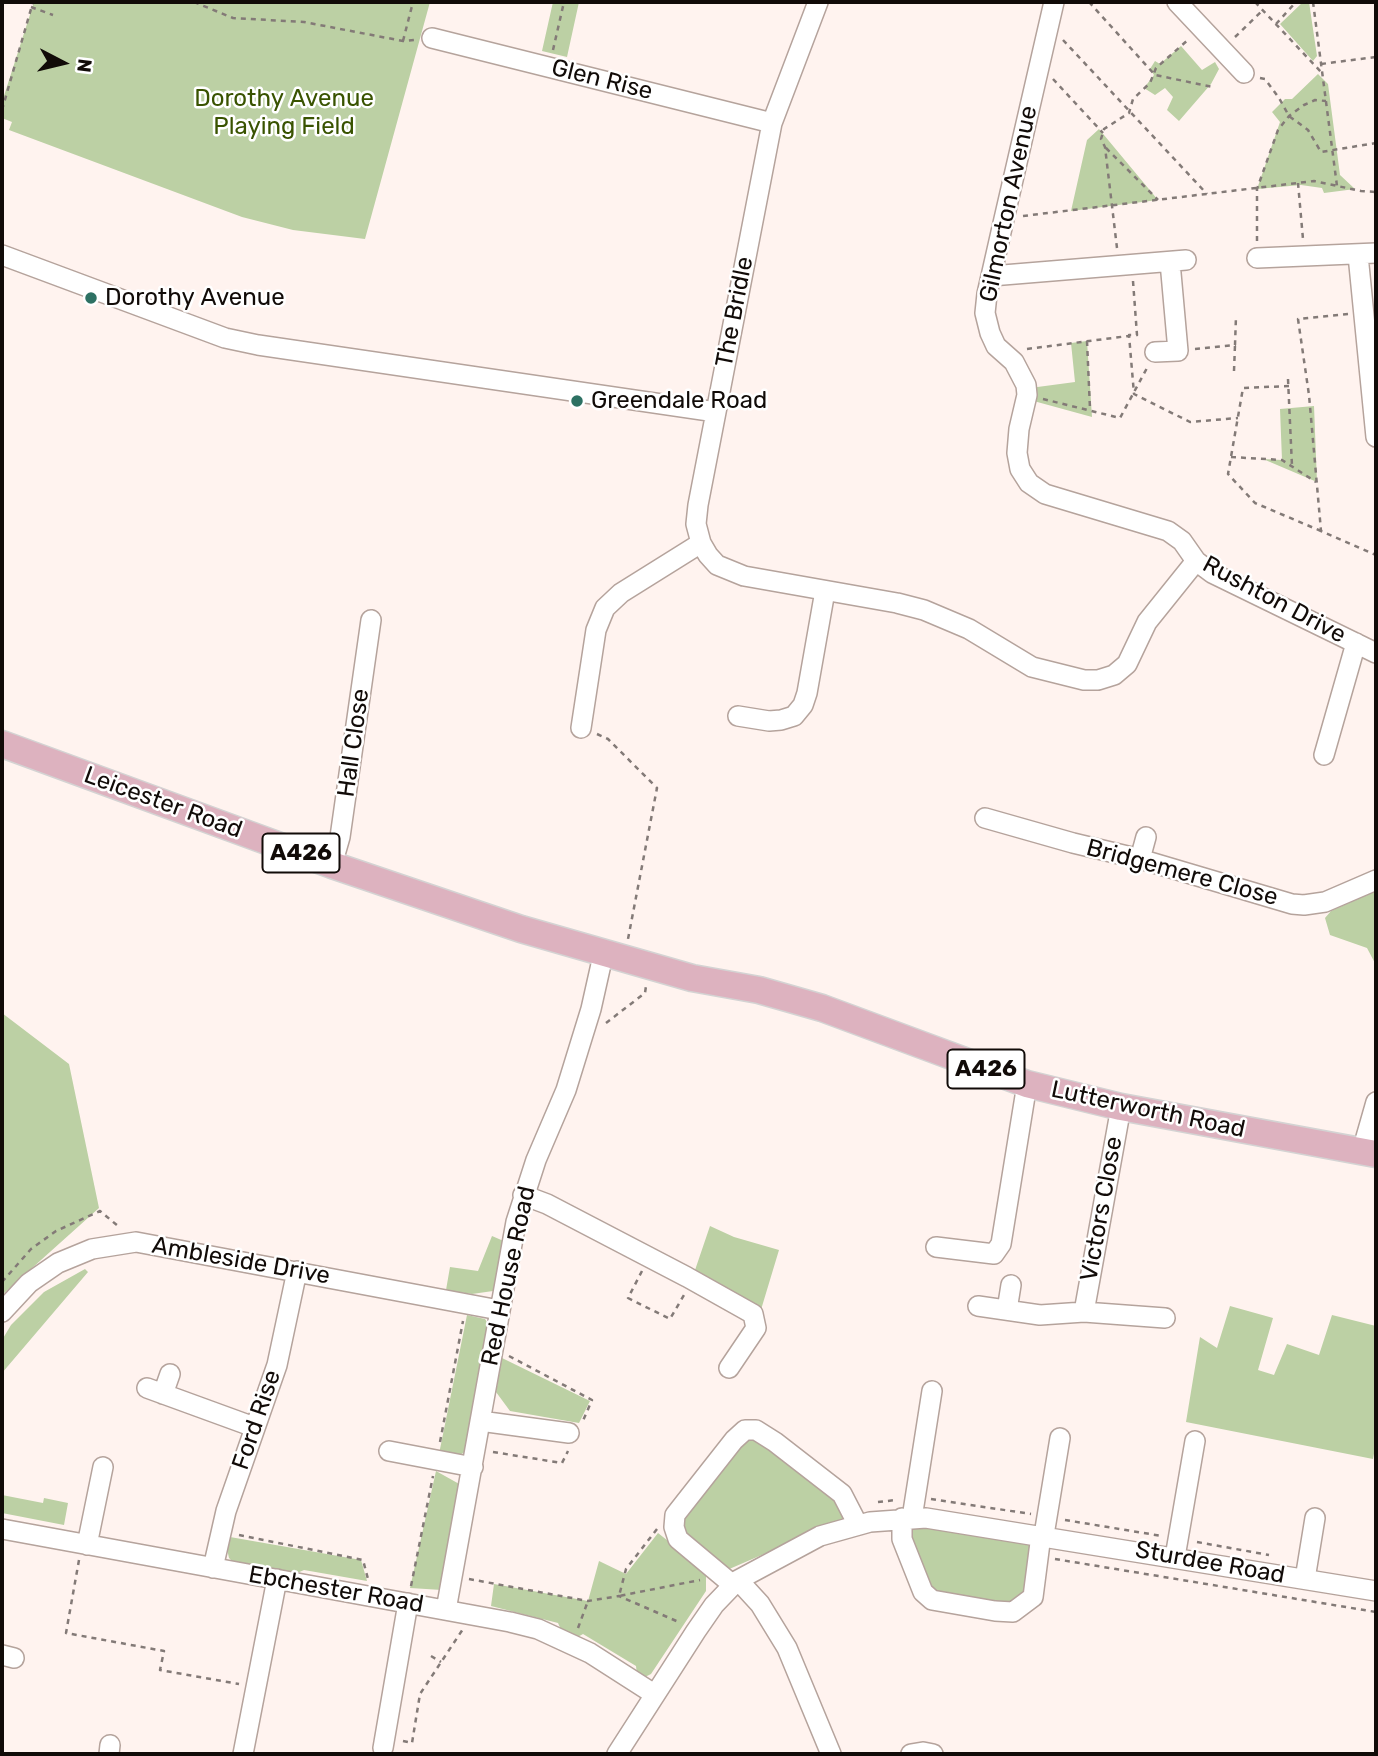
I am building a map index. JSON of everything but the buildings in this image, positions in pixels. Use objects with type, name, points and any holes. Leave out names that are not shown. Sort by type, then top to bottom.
[{"type":"main road","name":"Leicester Road","points":[[2,744],[332,864],[521,929],[626,959]]},
{"type":"main road","name":"Lutterworth Road","points":[[626,959],[692,978],[759,990],[822,1008],[1027,1084],[1121,1107],[1369,1152]]},
{"type":"street","name":"The Bridle","points":[[701,543],[696,524],[698,505],[772,123],[818,2]]},
{"type":"street","name":"Gilmorton Avenue","points":[[1027,395],[1022,375],[1014,362],[996,346],[985,313],[991,276],[1055,2]]},
{"type":"street","points":[[1177,2],[1244,73]]},
{"type":"street","name":"Glen Rise","points":[[432,38],[772,123]]},
{"type":"street","points":[[1257,258],[1367,254],[1363,312],[1376,437]]},
{"type":"street","points":[[2,255],[225,338],[716,412]]},
{"type":"street","points":[[991,276],[1178,261],[1178,351],[1155,352]]},
{"type":"street","name":"Rushton Drive","points":[[1027,395],[1019,429],[1017,453],[1020,469],[1029,483],[1045,494],[1071,503],[1168,531],[1182,541],[1196,561],[1212,573],[1376,653]]},
{"type":"street","points":[[581,728],[596,630],[605,608],[621,593],[701,543],[717,565],[730,572],[897,603],[950,619],[1032,667],[1073,678],[1098,680],[1114,675],[1127,664],[1147,622],[1196,561]]},
{"type":"street","points":[[738,716],[769,721],[781,720],[794,716],[803,705],[825,591]]},
{"type":"street","name":"Hall Close","points":[[332,864],[340,836],[371,620]]},
{"type":"street","points":[[1324,755],[1356,643]]},
{"type":"street","name":"Bridgemere Close","points":[[985,818],[1073,844],[1140,859],[1292,904],[1325,902],[1376,880]]},
{"type":"street","points":[[1140,859],[1146,837]]},
{"type":"street","name":"Red House Road","points":[[446,1610],[499,1310],[523,1195],[566,1090],[585,1028],[626,959]]},
{"type":"street","points":[[936,1247],[994,1254],[1001,1244],[1027,1084]]},
{"type":"street","points":[[1369,1152],[1376,1102]]},
{"type":"street","name":"Victors Close","points":[[1084,1312],[1121,1107]]},
{"type":"street","points":[[523,1195],[547,1204],[753,1314],[756,1328],[729,1368]]},
{"type":"street","name":"Ambleside Drive","points":[[2,1312],[29,1283],[58,1263],[92,1250],[136,1242],[297,1270],[499,1310]]},
{"type":"street","name":"Ford Rise","points":[[213,1567],[220,1531],[283,1341],[297,1270]]},
{"type":"street","points":[[1007,1310],[1011,1285]]},
{"type":"street","name":"Victors Close","points":[[978,1306],[1040,1315],[1084,1312],[1165,1318]]},
{"type":"street","points":[[170,1374],[155,1391],[254,1427]]},
{"type":"street","points":[[932,1391],[915,1497],[902,1539],[923,1592],[932,1600],[1013,1612],[1033,1597],[1060,1438]]},
{"type":"street","points":[[480,1421],[569,1433]]},
{"type":"street","points":[[831,1754],[787,1648],[760,1604],[678,1539],[674,1527],[675,1515],[734,1440],[745,1430],[756,1430],[842,1494],[854,1519]]},
{"type":"street","points":[[1177,1548],[1195,1441]]},
{"type":"street","points":[[389,1451],[473,1467]]},
{"type":"street","points":[[84,1544],[103,1467]]},
{"type":"street","name":"Sturdee Road","points":[[617,1754],[730,1580],[854,1519],[926,1518],[1044,1529],[1306,1570],[1376,1591]]},
{"type":"street","points":[[1306,1570],[1315,1518]]},
{"type":"street","name":"Ebchester Road","points":[[2,1529],[538,1629],[590,1653],[654,1695]]},
{"type":"street","points":[[243,1754],[276,1579]]},
{"type":"street","points":[[384,1743],[408,1603]]},
{"type":"street","points":[[911,1754],[933,1754]]},
{"type":"path","points":[[2,110],[33,2]]},
{"type":"path","points":[[194,2],[233,18],[304,22],[403,41],[432,38]]},
{"type":"path","points":[[403,41],[413,2]]},
{"type":"path","points":[[549,67],[564,2]]},
{"type":"path","points":[[1089,2],[1155,75],[1213,87]]},
{"type":"path","points":[[1255,2],[1324,76]]},
{"type":"path","points":[[1276,24],[1296,2]]},
{"type":"path","points":[[1313,2],[1337,186]]},
{"type":"path","points":[[31,7],[53,15]]},
{"type":"path","points":[[1221,50],[1263,10]]},
{"type":"path","points":[[1049,25],[1207,195]]},
{"type":"path","points":[[1158,200],[1105,147],[1101,139],[1104,130],[1129,113],[1133,99],[1155,75],[1156,68],[1201,28]]},
{"type":"path","points":[[1321,64],[1376,57]]},
{"type":"path","points":[[1040,66],[1103,133]]},
{"type":"path","points":[[1244,73],[1265,79],[1289,116],[1308,130],[1321,152],[1376,144]]},
{"type":"path","points":[[1257,258],[1257,189],[1278,130],[1289,116],[1315,100],[1326,101]]},
{"type":"path","points":[[1003,353],[1137,335],[1126,265],[1112,206],[1105,147]]},
{"type":"path","points":[[1004,219],[1298,182],[1314,181],[1376,192]]},
{"type":"path","points":[[1298,182],[1304,256]]},
{"type":"path","points":[[1321,531],[1310,395],[1298,320],[1363,312]]},
{"type":"path","points":[[1234,371],[1236,316]]},
{"type":"path","points":[[1129,335],[1134,394]]},
{"type":"path","points":[[1087,341],[1090,409]]},
{"type":"path","points":[[1178,351],[1235,345]]},
{"type":"path","points":[[1027,395],[1120,418],[1155,352]]},
{"type":"path","points":[[1288,379],[1292,466]]},
{"type":"path","points":[[1289,386],[1242,388],[1228,474],[1255,503],[1376,555]]},
{"type":"path","points":[[1134,394],[1190,422],[1238,418]]},
{"type":"path","points":[[1231,457],[1282,460],[1317,482]]},
{"type":"path","points":[[581,728],[608,739],[657,788],[626,959],[645,993],[597,1031],[585,1028]]},
{"type":"path","points":[[2,1282],[41,1239],[100,1211],[136,1242]]},
{"type":"path","points":[[649,1257],[628,1298],[670,1319],[690,1279]]},
{"type":"path","points":[[854,1519],[871,1504],[915,1497],[1044,1529],[1306,1570]]},
{"type":"path","points":[[619,1596],[626,1569],[658,1528],[674,1527]]},
{"type":"path","points":[[220,1531],[363,1560],[371,1597]]},
{"type":"path","points":[[84,1544],[66,1633],[164,1651],[160,1670],[256,1687]]},
{"type":"path","points":[[452,1575],[588,1601],[730,1580]]},
{"type":"path","points":[[619,1596],[696,1631]]},
{"type":"path","points":[[572,1645],[588,1601]]},
{"type":"path","points":[[384,1743],[412,1743],[420,1694],[473,1615]]},
{"type":"path","points":[[431,1656],[442,1662]]},
{"type":"green space","name":"Dorothy Avenue Playing Field","points":[[34,2],[430,2],[365,239],[293,230],[242,217],[9,130],[12,122],[2,118],[2,102]]},
{"type":"green space","points":[[553,2],[579,2],[567,57],[542,51]]},
{"type":"green space","points":[[1303,2],[1309,2],[1317,56],[1313,61],[1280,24]]},
{"type":"green space","points":[[1181,46],[1202,70],[1215,62],[1219,69],[1211,84],[1179,121],[1167,110],[1173,97],[1165,88],[1155,95],[1144,88],[1154,75],[1150,69],[1155,61],[1160,64]]},
{"type":"green space","points":[[1318,74],[1328,84],[1340,175],[1355,189],[1324,193],[1322,188],[1301,185],[1257,189],[1280,122],[1272,112],[1285,99],[1292,99]]},
{"type":"green space","points":[[1099,129],[1158,200],[1071,211],[1087,140]]},
{"type":"green space","points":[[1087,341],[1092,417],[1030,400],[1030,388],[1075,382],[1071,343]]},
{"type":"green space","points":[[1314,406],[1317,482],[1263,459],[1282,460],[1280,409]]},
{"type":"green space","points":[[1376,891],[1376,965],[1367,948],[1330,935],[1325,918],[1331,911]]},
{"type":"green space","points":[[2,1013],[69,1064],[99,1208],[2,1295]]},
{"type":"green space","points":[[710,1226],[734,1237],[779,1250],[760,1313],[693,1276]]},
{"type":"green space","points":[[492,1236],[506,1242],[493,1291],[472,1294],[446,1290],[450,1267],[478,1271]]},
{"type":"green space","points":[[85,1269],[88,1272],[2,1373],[2,1340],[11,1325],[44,1292]]},
{"type":"green space","points":[[1230,1306],[1273,1318],[1258,1370],[1274,1375],[1287,1344],[1319,1355],[1332,1315],[1376,1326],[1376,1443],[1373,1459],[1186,1422],[1200,1337],[1217,1348]]},
{"type":"green space","points":[[467,1315],[485,1319],[489,1325],[465,1452],[458,1456],[439,1454]]},
{"type":"green space","points":[[502,1358],[590,1401],[579,1423],[510,1411],[496,1392]]},
{"type":"green space","points":[[745,1430],[824,1480],[858,1525],[794,1541],[727,1570],[674,1527]]},
{"type":"green space","points":[[436,1471],[461,1485],[442,1590],[410,1588]]},
{"type":"green space","points":[[2,1495],[43,1503],[44,1498],[68,1503],[64,1525],[2,1513]]},
{"type":"green space","points":[[912,1518],[1041,1535],[1023,1606],[932,1600],[902,1539]]},
{"type":"green space","points":[[658,1533],[706,1571],[706,1591],[651,1674],[643,1678],[637,1675],[636,1666],[583,1634],[576,1638],[562,1632],[558,1623],[491,1606],[494,1584],[588,1601],[599,1561],[626,1574]]},
{"type":"green space","points":[[230,1537],[361,1560],[367,1581],[304,1570],[295,1574],[235,1564],[229,1558],[227,1549]]},
{"type":"place","name":"Dorothy Avenue","points":[[91,298]]},
{"type":"place","name":"Greendale Road","points":[[577,401]]}]
